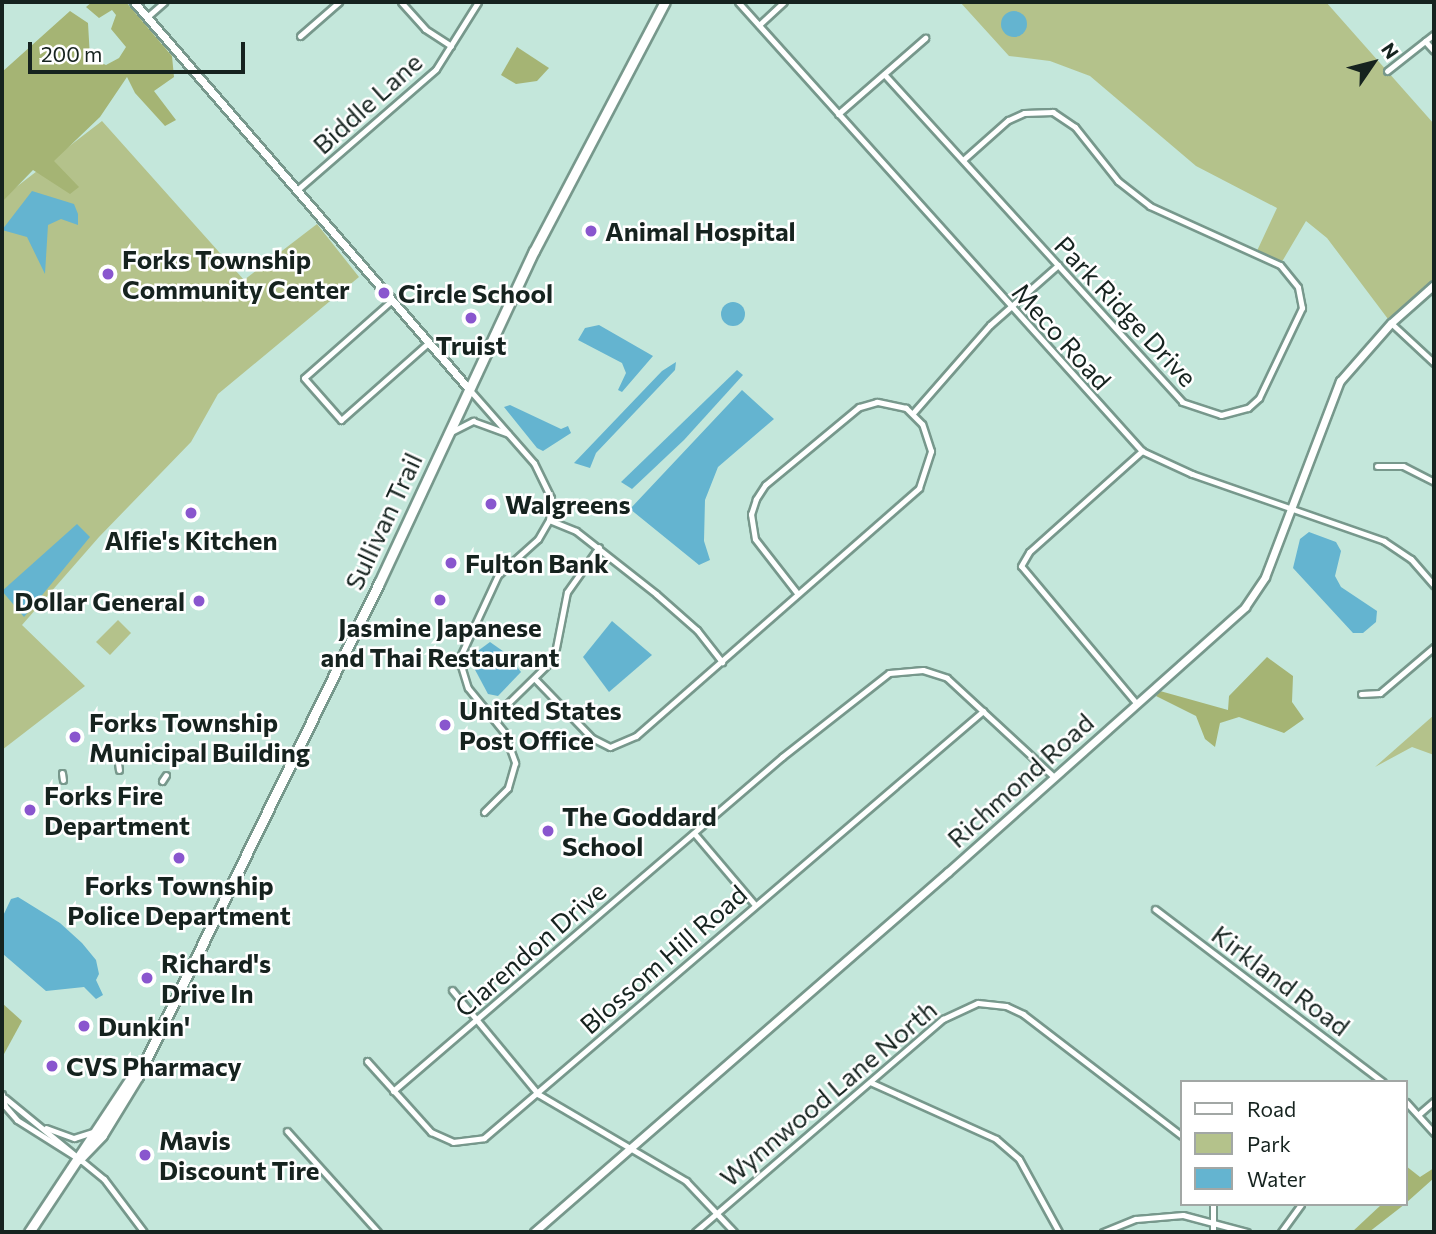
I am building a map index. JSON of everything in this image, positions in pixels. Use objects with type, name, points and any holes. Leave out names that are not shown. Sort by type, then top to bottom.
[{"type":"main road","name":"Sullivan Trail","points":[[141,1065],[298,749],[506,309],[665,2]]},
{"type":"main road","points":[[29,1232],[79,1159],[93,1132],[141,1065]]},
{"type":"main road","points":[[79,1159],[102,1135],[141,1065]]},
{"type":"street","points":[[134,2],[511,436],[545,480],[551,498],[549,520],[538,539],[493,583],[459,659],[468,688],[509,741],[514,771],[508,788],[484,812]]},
{"type":"street","points":[[147,17],[164,2]]},
{"type":"street","points":[[300,36],[339,2]]},
{"type":"street","points":[[401,2],[425,29],[451,46]]},
{"type":"street","name":"Biddle Lane","points":[[297,190],[427,77],[451,46],[478,2]]},
{"type":"street","name":"Meco Road","points":[[738,2],[1142,451],[1192,474],[1293,508],[1398,548],[1434,585]]},
{"type":"street","points":[[758,25],[785,2]]},
{"type":"street","points":[[1387,71],[1434,34]]},
{"type":"street","points":[[838,114],[925,38]]},
{"type":"street","points":[[1425,41],[1434,51]]},
{"type":"street","name":"Park Ridge Drive","points":[[884,74],[962,160],[1058,265],[1182,402],[1222,415],[1248,408],[1259,398],[1302,307],[1298,287],[1280,264],[1150,206],[1118,181],[1075,127],[1053,112],[1024,113],[1008,120],[962,160]]},
{"type":"street","points":[[913,413],[964,352],[1058,265]]},
{"type":"street","name":"Richmond Road","points":[[534,1232],[1054,777],[1252,598],[1293,508],[1340,381],[1391,323],[1434,285]]},
{"type":"street","points":[[391,301],[304,378],[326,404],[341,420],[428,343]]},
{"type":"street","points":[[1391,323],[1434,363]]},
{"type":"street","points":[[536,679],[581,730],[610,747],[644,730],[722,662],[923,480],[931,451],[913,413],[888,402],[859,407],[755,499],[751,513],[755,539],[797,593]]},
{"type":"street","points":[[446,435],[473,421],[511,436]]},
{"type":"street","points":[[1011,563],[1022,562],[1142,451]]},
{"type":"street","points":[[1377,466],[1402,466],[1434,482]]},
{"type":"street","points":[[549,520],[576,531],[598,547],[686,620],[722,662]]},
{"type":"street","points":[[493,718],[536,679],[554,658],[571,583],[598,547]]},
{"type":"street","points":[[1022,562],[1027,578],[1136,704]]},
{"type":"street","points":[[1361,694],[1380,693],[1434,647]]},
{"type":"street","name":"Clarendon Drive","points":[[393,1091],[694,833],[889,673],[912,670],[939,675],[983,711],[1054,777]]},
{"type":"street","name":"Blossom Hill Road","points":[[367,1061],[431,1132],[461,1142],[484,1138],[983,711]]},
{"type":"street","points":[[694,833],[755,905]]},
{"type":"street","name":"Kirkland Road","points":[[1155,909],[1380,1080]]},
{"type":"street","points":[[452,990],[538,1094],[629,1150],[686,1181],[734,1232]]},
{"type":"street","name":"Wynnwood Lane North","points":[[695,1232],[952,1013],[978,1003],[1006,1006],[1180,1135]]},
{"type":"street","points":[[870,1083],[996,1139],[1019,1159],[1059,1232]]},
{"type":"street","points":[[3,1096],[5,1106],[17,1120],[79,1159]]},
{"type":"street","points":[[3,1096],[104,1179],[144,1232]]},
{"type":"street","points":[[1419,1114],[1434,1101]]},
{"type":"street","points":[[1408,1104],[1434,1133]]},
{"type":"street","points":[[44,1128],[74,1138],[93,1132]]},
{"type":"street","points":[[287,1131],[378,1232]]},
{"type":"street","points":[[1213,1206],[1213,1232]]},
{"type":"street","points":[[1281,1232],[1300,1206]]},
{"type":"street","points":[[1103,1232],[1148,1217],[1195,1216],[1247,1232]]},
{"type":"green space","points":[[92,2],[126,2],[172,56],[174,77],[154,91],[176,120],[165,126],[135,93],[127,77],[100,117],[54,161],[79,187],[70,194],[33,170],[2,202],[2,72],[70,11],[88,23],[90,58],[106,65],[119,58],[126,47],[111,29],[116,15],[112,10],[99,18],[86,7]]},
{"type":"green space","points":[[960,2],[1326,2],[1434,124],[1434,285],[1391,323],[1327,238],[1306,221],[1280,265],[1256,253],[1277,208],[1196,166],[1090,76],[1050,61],[1009,56]]},
{"type":"green space","points":[[517,47],[549,68],[537,81],[516,84],[501,75]]},
{"type":"green space","points":[[102,121],[244,280],[317,224],[359,277],[218,394],[191,442],[99,537],[22,625],[85,686],[2,750],[2,198]]},
{"type":"green space","points":[[118,620],[131,633],[110,655],[96,642]]},
{"type":"green space","points":[[1267,657],[1293,676],[1292,702],[1304,719],[1284,733],[1239,717],[1220,723],[1215,747],[1205,739],[1196,716],[1156,696],[1160,691],[1228,710],[1229,696]]},
{"type":"green space","points":[[1434,715],[1434,755],[1412,747],[1375,767]]},
{"type":"green space","points":[[2,1003],[22,1021],[4,1054],[2,1054]]},
{"type":"green space","points":[[1408,1168],[1420,1177],[1434,1168],[1434,1178],[1408,1201]]},
{"type":"green space","points":[[1380,1206],[1402,1206],[1369,1232],[1352,1232]]},
{"type":"water","points":[[1014,11],[1023,15],[1027,24],[1023,33],[1014,37],[1005,33],[1001,24],[1005,15]]},
{"type":"water","points":[[32,191],[74,204],[78,214],[78,225],[61,219],[48,225],[45,274],[27,237],[2,230]]},
{"type":"water","points":[[733,302],[741,306],[745,314],[741,322],[733,326],[725,322],[721,314],[725,306]]},
{"type":"water","points":[[599,325],[653,356],[622,392],[618,390],[626,373],[622,363],[578,340],[585,328]]},
{"type":"water","points":[[676,362],[675,370],[596,453],[590,468],[574,463],[662,371]]},
{"type":"water","points":[[737,370],[743,375],[684,440],[632,489],[621,482]]},
{"type":"water","points":[[742,390],[774,419],[718,467],[705,500],[704,541],[710,560],[699,565],[630,509]]},
{"type":"water","points":[[510,405],[561,429],[568,426],[571,433],[543,451],[537,448],[504,407]]},
{"type":"water","points":[[77,524],[90,537],[24,617],[2,591]]},
{"type":"water","points":[[1309,532],[1336,542],[1341,551],[1335,576],[1341,587],[1377,611],[1376,622],[1363,633],[1353,633],[1293,568],[1300,539]]},
{"type":"water","points":[[612,621],[652,655],[609,692],[583,657]]},
{"type":"water","points":[[490,642],[507,654],[521,672],[498,696],[488,694],[473,666],[475,653]]},
{"type":"water","points":[[18,897],[60,923],[82,943],[96,960],[99,974],[96,980],[103,995],[96,999],[84,987],[46,991],[3,954],[2,918],[11,899]]},
{"type":"place","name":"Animal Hospital","points":[[591,231]]},
{"type":"place","name":"Forks Township Community Center","points":[[108,274]]},
{"type":"place","name":"Circle School","points":[[384,293]]},
{"type":"place","name":"Truist","points":[[471,318]]},
{"type":"place","name":"Walgreens","points":[[491,504]]},
{"type":"place","name":"Alfie's Kitchen","points":[[191,513]]},
{"type":"place","name":"Fulton Bank","points":[[451,563]]},
{"type":"place","name":"Jasmine Japanese and Thai Restaurant","points":[[440,600]]},
{"type":"place","name":"Dollar General","points":[[199,601]]},
{"type":"place","name":"United States Post Office","points":[[445,725]]},
{"type":"place","name":"Forks Township Municipal Building","points":[[75,737]]},
{"type":"place","name":"Forks Fire Department","points":[[30,810]]},
{"type":"place","name":"The Goddard School","points":[[548,831]]},
{"type":"place","name":"Forks Township Police Department","points":[[179,858]]},
{"type":"place","name":"Richard's Drive In","points":[[147,978]]},
{"type":"place","name":"Dunkin'","points":[[84,1026]]},
{"type":"place","name":"CVS Pharmacy","points":[[52,1066]]},
{"type":"place","name":"Mavis Discount Tire","points":[[145,1155]]}]
